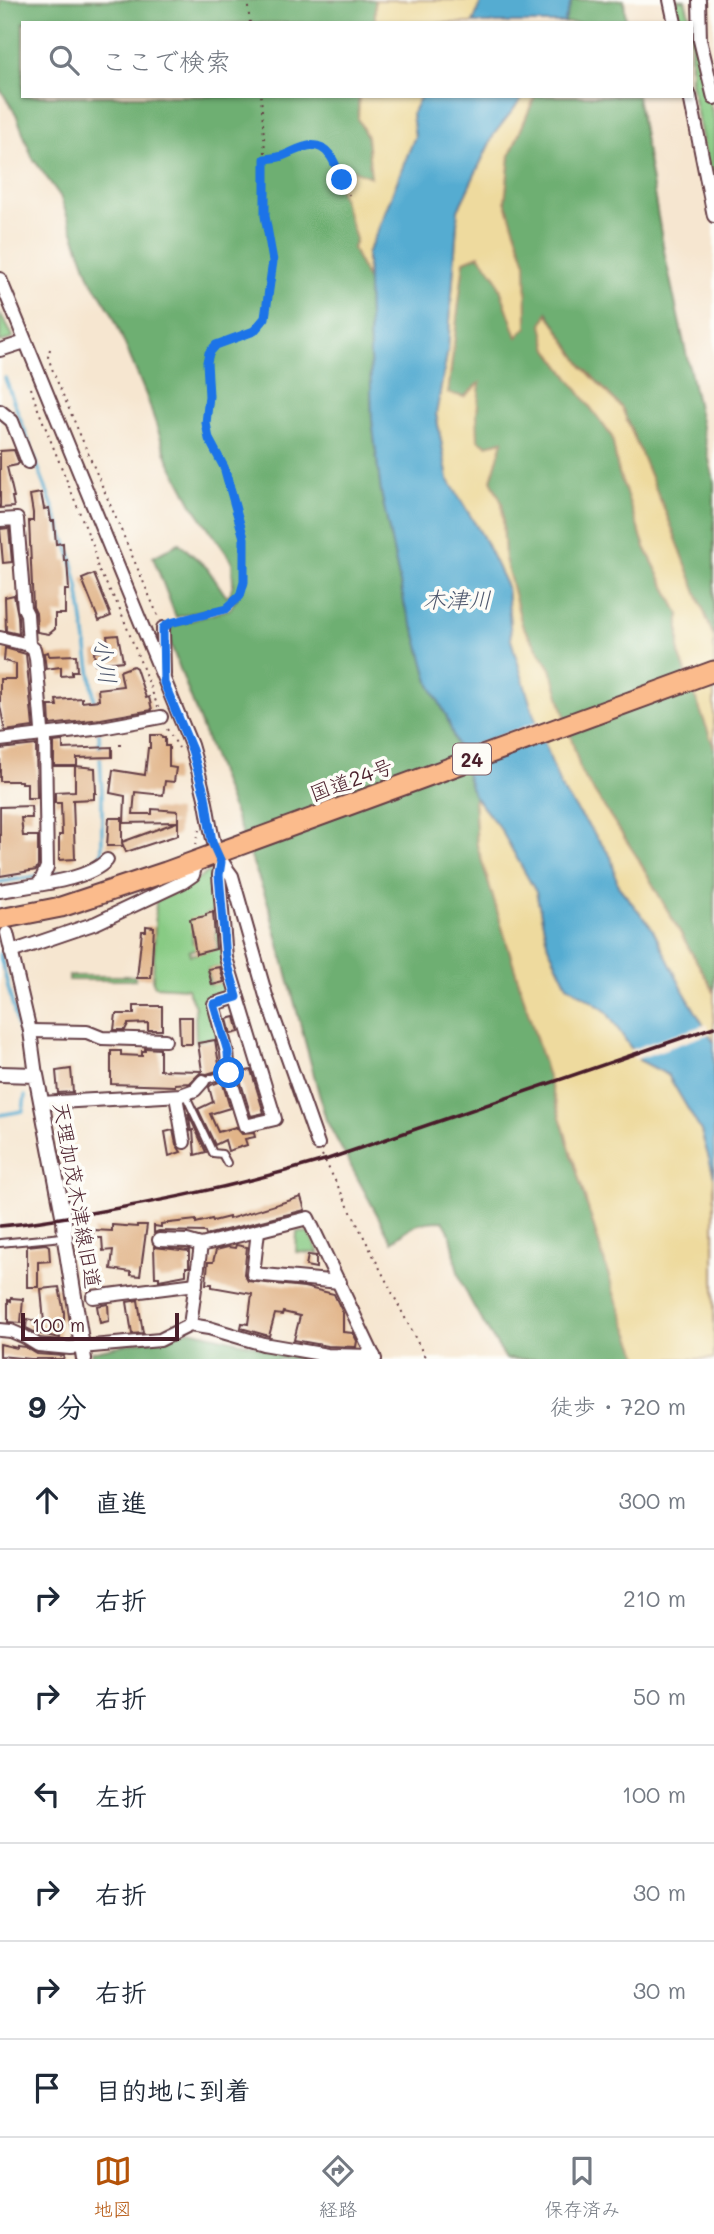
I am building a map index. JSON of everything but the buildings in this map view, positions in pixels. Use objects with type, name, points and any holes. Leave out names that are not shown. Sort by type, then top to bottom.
[{"type":"highway","name":"国道24号","points":[[3,926],[61,908],[197,853],[222,854],[714,671]]},
{"type":"street","points":[[670,0],[675,21]]},
{"type":"street","points":[[689,0],[714,98]]},
{"type":"street","points":[[699,0],[700,40]]},
{"type":"street","points":[[690,98],[714,216]]},
{"type":"street","points":[[0,279],[192,750],[205,796],[212,842],[222,854],[232,876],[274,1021],[318,1144]]},
{"type":"street","points":[[0,350],[25,342]]},
{"type":"street","points":[[0,411],[12,421],[28,462]]},
{"type":"street","points":[[0,520],[17,519],[29,645]]},
{"type":"street","points":[[163,628],[164,683]]},
{"type":"street","points":[[0,638],[29,645],[34,649],[36,658],[47,809],[42,878]]},
{"type":"street","points":[[0,740],[161,718]]},
{"type":"street","points":[[11,952],[96,923],[183,882],[193,876],[197,853]]},
{"type":"street","points":[[222,854],[219,875],[226,958],[275,1119],[245,1126],[229,1073],[228,1052],[214,1004],[237,997]]},
{"type":"street","points":[[0,891],[42,878],[84,874],[100,867],[107,860]]},
{"type":"street","points":[[0,1074],[36,1075],[30,1031],[3,926]]},
{"type":"street","points":[[30,1031],[87,1032],[102,1038],[165,1040]]},
{"type":"street","name":"天理加茂木津線旧道","points":[[36,1075],[62,1210],[82,1352]]},
{"type":"street","points":[[41,1103],[181,1095],[195,1090],[203,1081]]},
{"type":"street","points":[[181,1095],[184,1142]]},
{"type":"street","points":[[0,1330],[10,1331],[38,1345],[82,1352],[160,1340],[190,1325],[327,1357],[375,1358],[307,1218],[201,1245],[187,1241],[159,1240]]},
{"type":"street","points":[[258,1231],[253,1274],[340,1282]]},
{"type":"street","points":[[190,1325],[201,1245]]},
{"type":"street","points":[[93,1297],[196,1284]]},
{"type":"lane","points":[[203,1081],[229,1073]]},
{"type":"lane","points":[[181,1095],[214,1153],[222,1154],[227,1163]]},
{"type":"lane","points":[[0,1243],[65,1237]]},
{"type":"path","points":[[247,0],[250,21]]},
{"type":"path","points":[[50,349],[48,357],[54,374],[163,628],[170,623],[226,609],[240,596],[244,582],[244,538],[224,467],[209,439],[206,423],[209,396],[207,362],[209,353],[216,345],[254,331],[265,318],[273,261],[265,216],[261,98]]},
{"type":"path","points":[[265,159],[281,157],[303,146],[322,148],[331,156],[349,195]]},
{"type":"path","points":[[29,377],[36,404],[93,546],[98,569],[118,607],[152,688],[161,718],[179,748]]},
{"type":"path","points":[[197,853],[198,828]]},
{"type":"path","points":[[318,1144],[426,1359]]},
{"type":"green space","points":[[0,0],[375,0],[375,21],[21,21],[21,98],[359,98],[358,119],[367,137],[371,177],[349,216],[356,239],[353,249],[368,281],[372,420],[381,492],[405,607],[415,631],[430,685],[446,715],[474,796],[477,845],[615,1296],[640,1359],[506,1359],[464,1288],[450,1235],[443,1221],[415,1226],[392,1242],[326,1120],[268,903],[168,637],[170,629],[175,625],[230,609],[239,594],[225,606],[176,617],[153,557],[179,543],[207,568],[226,596],[230,594],[233,583],[232,561],[193,506],[168,459],[146,395],[112,313],[90,278],[60,196],[32,157],[16,114],[0,89]]},
{"type":"green space","points":[[572,0],[624,0],[626,21],[565,21]]},
{"type":"green space","points":[[675,0],[685,0],[690,21],[679,21]]},
{"type":"green space","points":[[693,32],[714,120],[714,198],[693,93]]},
{"type":"green space","points":[[534,98],[637,98],[664,251],[714,482],[714,638],[622,408],[583,367],[548,313],[548,349],[612,437],[618,470],[645,547],[679,614],[679,653],[714,747],[714,992],[637,857],[581,772],[551,669],[522,625],[505,559],[502,503],[491,480],[502,441],[487,445],[477,440],[479,384],[464,397],[448,393],[464,261],[479,255],[496,277],[517,336],[526,263],[505,201],[510,155]]},
{"type":"green space","points":[[0,313],[13,336],[12,339],[0,342]]},
{"type":"green space","points":[[208,872],[215,875],[231,995],[210,1002],[220,1036],[196,1041],[195,1007],[187,988],[155,986],[153,982],[156,901],[188,886]],"holes":[[[216,911],[216,932],[192,936],[207,918],[206,914]],[[215,934],[218,948],[190,955],[189,951],[199,948],[198,942],[193,943],[192,939]],[[221,967],[225,981],[210,985],[208,969]]]},
{"type":"green space","points":[[69,976],[135,976],[135,980],[69,980]]},
{"type":"green space","points":[[297,1232],[309,1233],[319,1253],[296,1252]]},
{"type":"green space","points":[[190,1330],[300,1356],[300,1359],[92,1359],[91,1352]]},
{"type":"sand","points":[[375,0],[482,0],[474,21],[375,21]]},
{"type":"sand","points":[[359,98],[420,98],[412,114],[415,136],[367,254],[368,281],[353,249],[356,239],[337,182],[344,167],[371,177],[367,137],[358,119]]},
{"type":"sand","points":[[522,98],[534,98],[510,155],[505,201],[526,263],[527,327],[517,337],[496,277],[479,255],[464,261],[448,393],[464,397],[480,383],[478,440],[487,445],[503,441],[491,480],[502,503],[505,559],[522,625],[551,669],[581,772],[637,857],[714,992],[714,1043],[684,992],[652,928],[618,886],[611,857],[561,788],[532,710],[511,640],[507,587],[483,537],[448,479],[436,413],[448,349],[458,210],[494,134]]},
{"type":"sand","points":[[547,313],[583,367],[622,408],[670,523],[714,638],[714,747],[679,653],[679,614],[645,547],[618,470],[612,437],[548,349],[542,325]]},
{"type":"sand","points":[[474,796],[500,828],[536,892],[548,946],[567,985],[606,1011],[639,1060],[668,1075],[701,1131],[714,1176],[714,1359],[640,1359],[615,1296],[477,845]]},
{"type":"water","points":[[482,0],[572,0],[565,21],[474,21]]},
{"type":"water","name":"木津川","points":[[420,98],[522,98],[494,134],[458,210],[448,349],[436,414],[448,479],[483,537],[507,587],[511,640],[532,710],[561,788],[611,857],[618,886],[652,928],[684,992],[714,1043],[714,1176],[701,1131],[668,1075],[639,1060],[606,1011],[567,985],[548,946],[536,892],[500,828],[474,796],[446,715],[430,685],[415,631],[405,607],[381,492],[372,420],[367,254],[415,136],[412,114]]},
{"type":"pier","points":[[540,721],[541,725],[456,756],[455,752]]},
{"type":"pier","points":[[707,1024],[712,1033],[635,1060],[629,1050]]},
{"type":"waterway","name":"小川","points":[[5,378],[71,556],[78,586],[95,704]]},
{"type":"waterway","name":"小川","points":[[47,875],[85,866],[102,853],[99,733]]},
{"type":"waterway","name":"小川","points":[[0,882],[39,876]]},
{"type":"waterway","points":[[0,954],[22,1044]]},
{"type":"waterway","points":[[0,1115],[23,1111],[25,1096]]},
{"type":"railway","points":[[0,1226],[64,1218],[159,1200],[300,1167],[714,1027]]},
{"type":"route","points":[[229,1073],[228,1052],[214,1004],[237,997],[226,958],[219,875],[221,862],[212,842],[205,796],[192,750],[164,683],[163,628],[170,623],[226,609],[240,596],[244,582],[244,538],[224,467],[209,439],[206,423],[209,396],[207,362],[209,353],[216,345],[254,331],[265,318],[273,261],[265,216],[265,159],[281,157],[303,146],[317,146],[331,156],[342,180]]}]
